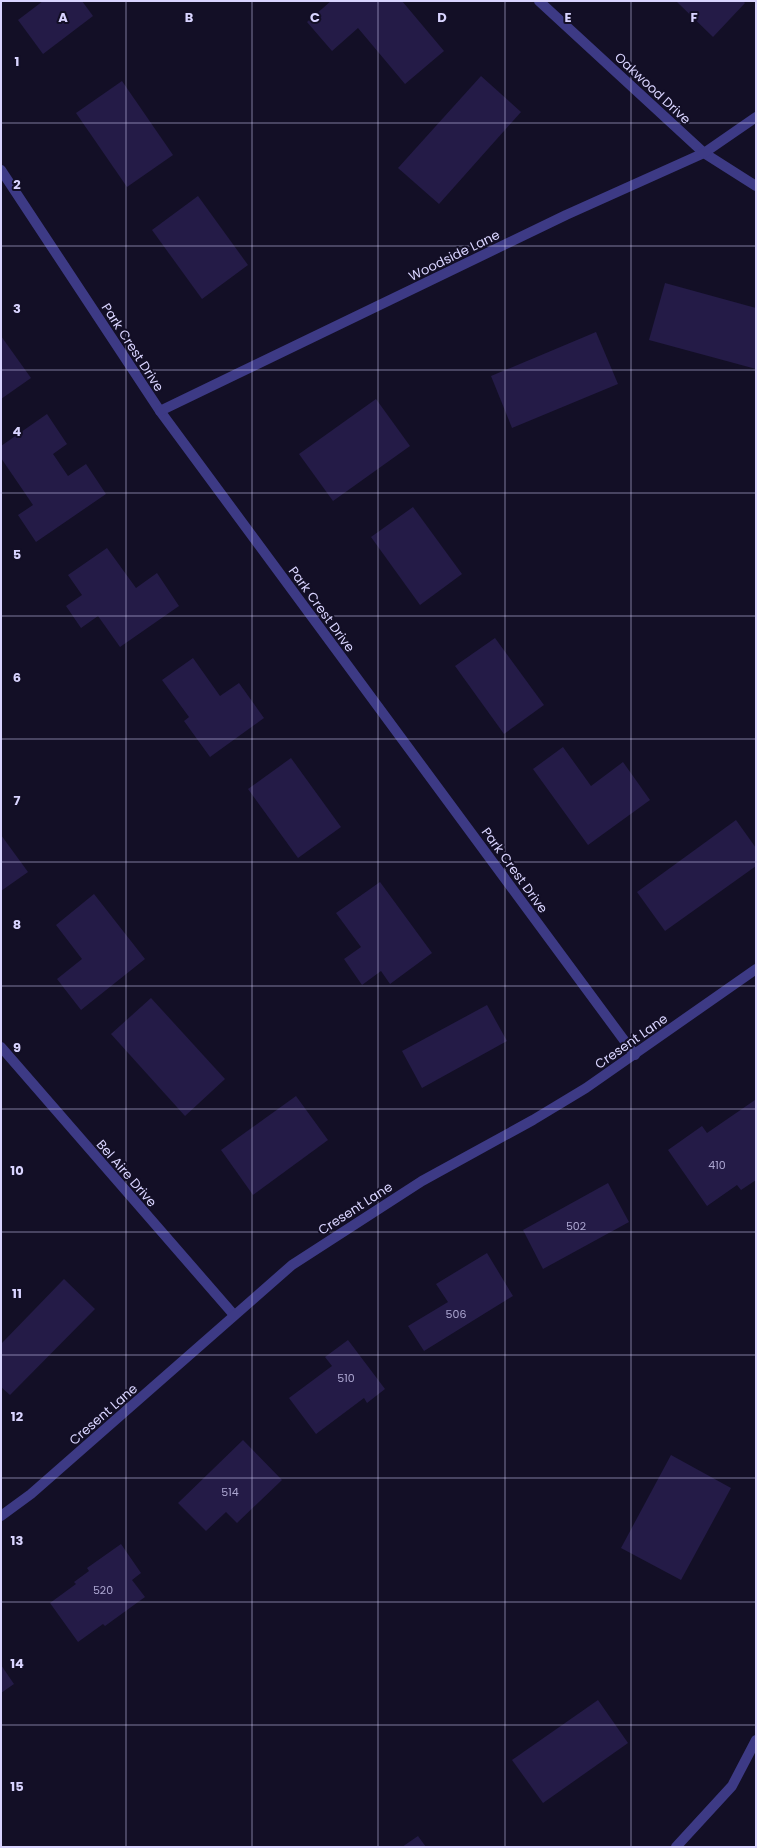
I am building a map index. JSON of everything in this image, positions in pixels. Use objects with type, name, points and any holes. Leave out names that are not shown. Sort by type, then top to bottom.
[{"type":"street","name":"Oakwood Drive","points":[[539,1],[704,153],[756,186]]},
{"type":"street","name":"Woodside Lane","points":[[160,411],[566,215],[704,153],[756,117]]},
{"type":"street","name":"Park Crest Drive","points":[[1,170],[160,411],[635,1055]]},
{"type":"street","name":"Cresent Lane","points":[[1,1516],[37,1489],[292,1265],[422,1181],[533,1120],[580,1092],[756,969]]},
{"type":"street","name":"Bel Aire Drive","points":[[1,1047],[234,1315]]},
{"type":"street","points":[[676,1847],[732,1786],[756,1740]]},
{"type":"building","points":[[43,1],[82,1],[93,16],[43,54],[18,20]]},
{"type":"building","points":[[331,1],[402,1],[444,51],[405,84],[358,28],[332,51],[307,22]]},
{"type":"building","points":[[676,1],[743,1],[745,3],[713,37]]},
{"type":"building","points":[[481,76],[521,112],[439,204],[398,168]]},
{"type":"building","points":[[122,81],[173,155],[127,187],[76,113]]},
{"type":"building","points":[[198,196],[248,265],[202,299],[152,230]]},
{"type":"building","points":[[665,283],[756,308],[756,369],[649,340]]},
{"type":"building","points":[[596,332],[618,384],[512,428],[491,376]]},
{"type":"building","points":[[1,336],[31,378],[1,399]]},
{"type":"building","points":[[376,399],[410,446],[333,501],[299,454]]},
{"type":"building","points":[[47,414],[67,444],[53,454],[68,476],[86,464],[106,494],[36,542],[18,515],[33,505],[1,458],[1,446]]},
{"type":"building","points":[[413,507],[462,574],[420,605],[371,537]]},
{"type":"building","points":[[107,548],[136,588],[157,573],[179,606],[120,647],[98,616],[81,628],[66,606],[82,595],[68,575]]},
{"type":"building","points":[[495,638],[544,705],[504,734],[455,666]]},
{"type":"building","points":[[193,658],[220,696],[239,683],[264,718],[210,757],[184,721],[189,717],[162,680]]},
{"type":"building","points":[[563,747],[591,786],[623,762],[650,800],[588,845],[533,769]]},
{"type":"building","points":[[291,758],[341,827],[298,858],[248,789]]},
{"type":"building","points":[[736,820],[756,848],[756,866],[665,931],[637,892]]},
{"type":"building","points":[[1,835],[28,872],[1,891]]},
{"type":"building","points":[[380,882],[432,953],[390,984],[381,971],[362,985],[344,959],[361,947],[336,913]]},
{"type":"building","points":[[94,894],[145,959],[81,1010],[57,979],[82,959],[56,925]]},
{"type":"building","points":[[151,998],[225,1079],[185,1116],[111,1034]]},
{"type":"building","points":[[487,1005],[507,1041],[422,1088],[402,1051]]},
{"type":"building","points":[[296,1096],[328,1140],[253,1195],[221,1150]]},
{"type":"building","points":[[755,1100],[756,1180],[741,1190],[737,1185],[707,1206],[668,1150],[702,1126],[707,1133]]},
{"type":"building","points":[[608,1183],[629,1222],[543,1269],[523,1230]]},
{"type":"building","points":[[487,1253],[513,1296],[424,1351],[408,1326],[448,1302],[436,1284]]},
{"type":"building","points":[[64,1279],[95,1309],[10,1395],[1,1387],[1,1344]]},
{"type":"building","points":[[348,1340],[385,1389],[367,1403],[364,1398],[316,1434],[289,1398],[332,1366],[325,1357]]},
{"type":"building","points":[[243,1440],[282,1480],[237,1523],[226,1512],[206,1531],[178,1503]]},
{"type":"building","points":[[671,1455],[731,1488],[681,1580],[621,1548]]},
{"type":"building","points":[[121,1544],[141,1573],[132,1580],[145,1597],[105,1626],[103,1624],[78,1642],[50,1603],[76,1584],[74,1582],[89,1571],[87,1568]]},
{"type":"building","points":[[1,1665],[14,1684],[1,1693]]},
{"type":"building","points":[[598,1700],[628,1743],[543,1803],[512,1760]]},
{"type":"building","points":[[418,1836],[426,1847],[402,1847]]}]
